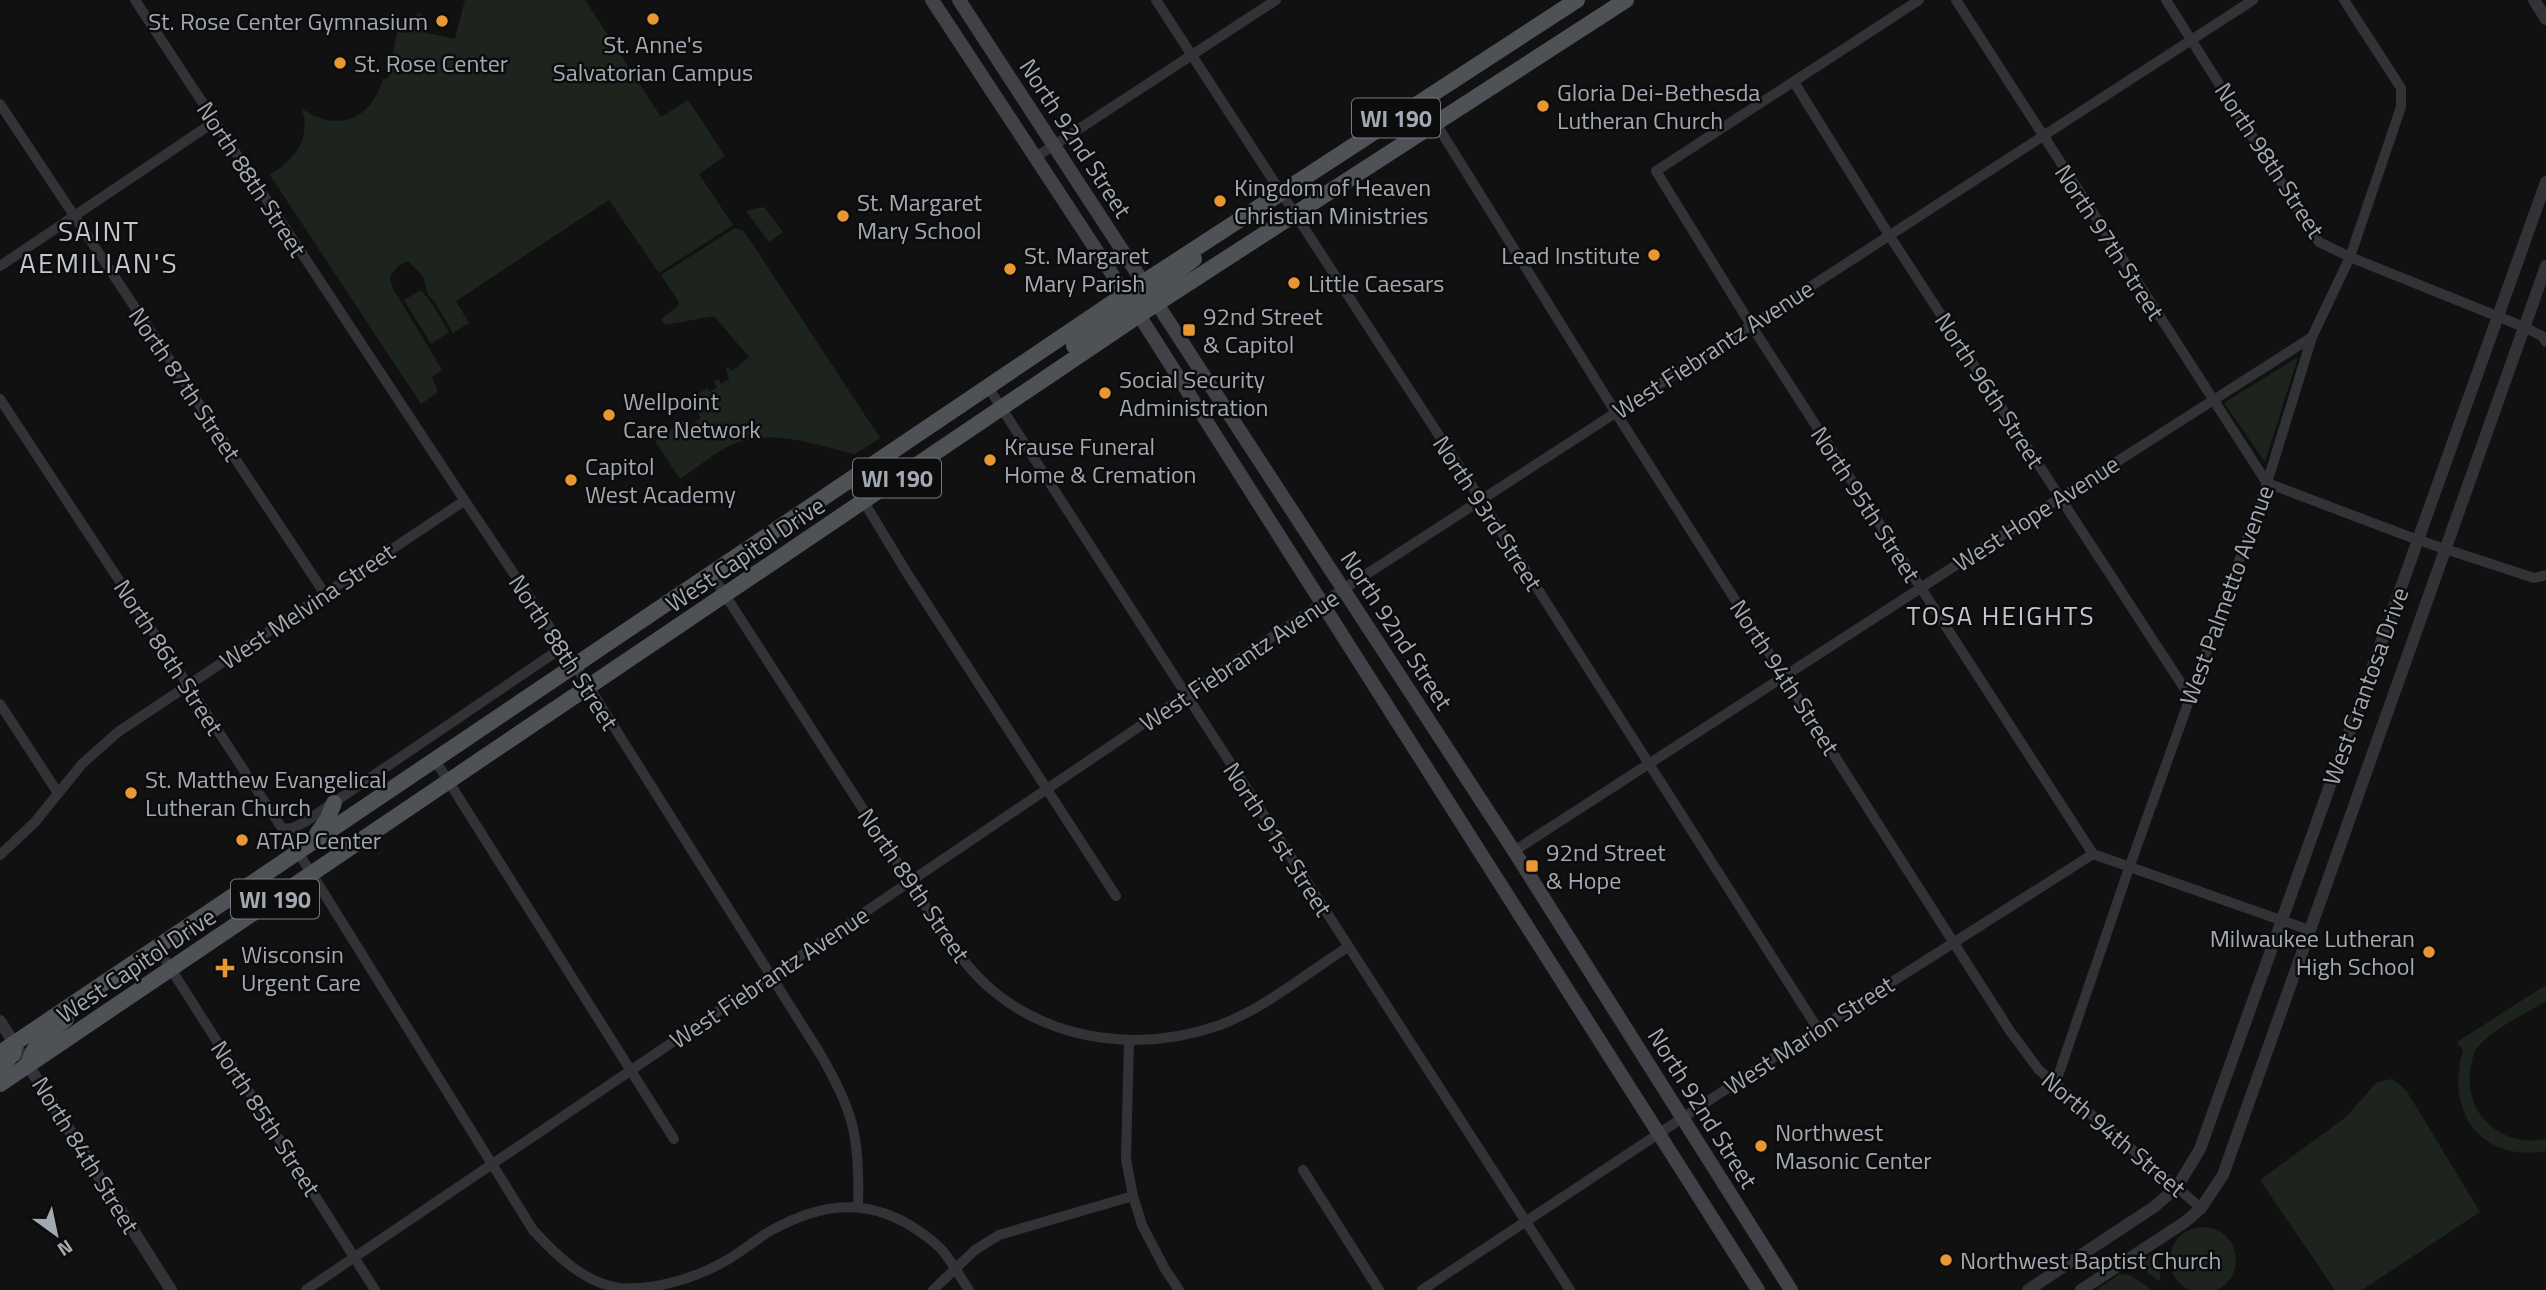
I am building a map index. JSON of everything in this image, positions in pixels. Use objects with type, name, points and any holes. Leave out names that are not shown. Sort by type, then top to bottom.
[{"type":"main road","name":"North 92nd Street","points":[[932,0],[1131,304],[1758,1290]]},
{"type":"main road","name":"North 92nd Street","points":[[959,0],[1514,851],[1791,1290]]},
{"type":"main road","name":"West Capitol Drive","points":[[1150,293],[1198,246],[1577,0]]},
{"type":"main road","name":"West Capitol Drive","points":[[0,1053],[988,387],[1150,293],[1296,213],[1626,0]]},
{"type":"main road","points":[[1131,304],[1141,305],[1150,293]]},
{"type":"main road","name":"West Capitol Drive","points":[[0,1084],[1053,373],[1131,304]]},
{"type":"main road","points":[[304,848],[327,820],[334,803]]},
{"type":"main road","points":[[29,1064],[31,1053],[38,1043],[78,1009],[84,996]]},
{"type":"main road","points":[[0,1068],[13,1054],[15,1043]]},
{"type":"street","name":"North 88th Street","points":[[135,0],[575,665],[830,1070],[849,1111],[859,1158],[858,1206]]},
{"type":"street","name":"North 93rd Street","points":[[1156,0],[1481,500],[1818,1029]]},
{"type":"street","points":[[1036,157],[1276,0]]},
{"type":"street","points":[[1794,82],[1919,0]]},
{"type":"street","name":"North 97th Street","points":[[1956,0],[2211,400],[2267,483]]},
{"type":"street","name":"North 98th Street","points":[[2166,0],[2319,242],[2524,327],[2542,336],[2546,342]]},
{"type":"street","name":"West Fiebrantz Avenue","points":[[306,1290],[1343,589],[2253,0]]},
{"type":"street","name":"West Palmetto Avenue","points":[[2055,1085],[2129,868],[2267,483],[2312,337],[2350,257],[2402,107],[2401,88],[2344,0]]},
{"type":"street","points":[[2534,0],[2546,19]]},
{"type":"street","name":"North 95th Street","points":[[1794,82],[1657,171],[1751,325],[2093,854]]},
{"type":"street","name":"North 96th Street","points":[[1794,82],[1889,235],[2190,696]]},
{"type":"street","name":"North 94th Street","points":[[1422,101],[1616,412],[2010,1031],[2039,1070],[2055,1085],[2201,1208]]},
{"type":"street","name":"North 87th Street","points":[[0,104],[325,594]]},
{"type":"street","points":[[0,266],[214,122]]},
{"type":"street","name":"West Grantosa Drive","points":[[2028,1290],[2154,1207],[2177,1187],[2200,1149],[2546,182]]},
{"type":"street","name":"West Grantosa Drive","points":[[2081,1290],[2169,1234],[2201,1208],[2223,1175],[2546,266]]},
{"type":"street","name":"West Hope Avenue","points":[[1514,851],[2312,337]]},
{"type":"street","name":"North 91st Street","points":[[988,387],[1570,1290]]},
{"type":"street","name":"North 86th Street","points":[[0,399],[282,829],[304,848],[312,874],[492,1165],[533,1230],[558,1257],[587,1276],[618,1288],[665,1286],[693,1278],[727,1260],[772,1230],[816,1210],[858,1206]]},
{"type":"street","points":[[850,479],[1116,896]]},
{"type":"street","points":[[2267,483],[2418,540],[2534,578],[2546,575]]},
{"type":"street","name":"West Melvina Street","points":[[0,855],[35,822],[82,764],[118,732],[464,500]]},
{"type":"street","name":"North 89th Street","points":[[711,573],[964,962],[993,991],[1023,1011],[1057,1027],[1090,1037],[1129,1041]]},
{"type":"street","points":[[282,829],[301,825],[563,647]]},
{"type":"street","points":[[0,704],[58,793]]},
{"type":"street","points":[[435,760],[674,1139]]},
{"type":"street","points":[[2093,854],[2309,930]]},
{"type":"street","name":"West Marion Street","points":[[1422,1290],[1818,1029],[2093,854]]},
{"type":"street","name":"North 85th Street","points":[[157,947],[375,1290]]},
{"type":"street","points":[[1179,1290],[1142,1225],[1133,1196],[1126,1159],[1129,1041],[1178,1036],[1220,1024],[1255,1007],[1348,947]]},
{"type":"street","name":"North 84th Street","points":[[0,1021],[170,1290]]},
{"type":"street","points":[[1303,1170],[1379,1290]]},
{"type":"street","points":[[933,1290],[954,1267],[999,1235],[1133,1196]]},
{"type":"street","points":[[858,1206],[891,1214],[926,1235],[942,1250],[969,1290]]},
{"type":"shaded area","points":[[465,0],[585,0],[661,117],[688,100],[725,156],[699,174],[733,225],[659,273],[609,200],[456,301],[469,323],[453,333],[428,295],[423,276],[408,261],[398,266],[390,277],[392,287],[442,370],[432,377],[438,392],[421,404],[270,175],[287,162],[299,147],[304,130],[302,109],[315,116],[340,121],[362,113],[378,93],[383,79],[388,78],[399,22],[415,25],[417,12],[425,16],[422,29],[427,30],[427,33],[455,39]]},
{"type":"shaded area","points":[[764,207],[783,232],[769,242],[746,211]]},
{"type":"shaded area","points":[[735,228],[743,231],[750,240],[880,438],[855,454],[793,439],[746,440],[725,448],[680,479],[655,441],[684,420],[689,426],[701,418],[690,399],[707,388],[710,392],[717,387],[714,382],[718,379],[721,384],[729,379],[726,369],[729,367],[732,371],[749,357],[714,316],[665,325],[661,319],[677,307],[679,302],[661,275]]},
{"type":"shaded area","points":[[421,290],[449,332],[431,344],[404,300]]},
{"type":"shaded area","points":[[2298,357],[2265,462],[2224,403]]},
{"type":"shaded area","points":[[2546,985],[2546,1001],[2508,1023],[2480,1044],[2472,1058],[2470,1072],[2470,1088],[2474,1102],[2490,1125],[2515,1139],[2546,1139],[2546,1151],[2523,1153],[2503,1149],[2486,1140],[2473,1128],[2464,1112],[2459,1093],[2463,1051],[2457,1042]]},
{"type":"shaded area","points":[[2392,1079],[2406,1090],[2480,1212],[2362,1290],[2335,1290],[2260,1180],[2346,1117],[2377,1082]]},
{"type":"shaded area","points":[[2203,1227],[2216,1230],[2226,1237],[2233,1247],[2236,1260],[2233,1273],[2226,1283],[2216,1290],[2203,1293],[2190,1290],[2180,1283],[2173,1273],[2170,1260],[2173,1247],[2180,1237],[2190,1230]]},
{"type":"shaded area","points":[[2156,1251],[2161,1281],[2137,1265]]},
{"type":"shaded area","points":[[2120,1274],[2130,1275],[2152,1290],[2096,1290]]},
{"type":"place","name":"St. Anne's Salvatorian Campus","points":[[653,19]]},
{"type":"place","name":"St. Rose Center Gymnasium","points":[[442,21]]},
{"type":"place","name":"St. Rose Center","points":[[340,63]]},
{"type":"place","name":"Gloria Dei-Bethesda Lutheran Church","points":[[1543,106]]},
{"type":"place","name":"Kingdom of Heaven Christian Ministries","points":[[1220,201]]},
{"type":"place","name":"St. Margaret Mary School","points":[[843,216]]},
{"type":"place","name":"Lead Institute","points":[[1654,255]]},
{"type":"place","name":"St. Margaret Mary Parish","points":[[1010,269]]},
{"type":"place","name":"Little Caesars","points":[[1294,283]]},
{"type":"place","name":"92nd Street & Capitol","points":[[1189,330]]},
{"type":"place","name":"Social Security Administration","points":[[1105,393]]},
{"type":"place","name":"Wellpoint Care Network","points":[[609,415]]},
{"type":"place","name":"Krause Funeral Home & Cremation","points":[[990,460]]},
{"type":"place","name":"Capitol West Academy","points":[[571,480]]},
{"type":"place","name":"St. Matthew Evangelical Lutheran Church","points":[[131,793]]},
{"type":"place","name":"ATAP Center","points":[[242,840]]},
{"type":"place","name":"92nd Street & Hope","points":[[1532,866]]},
{"type":"place","name":"Milwaukee Lutheran High School","points":[[2429,952]]},
{"type":"place","name":"Wisconsin Urgent Care","points":[[225,968]]},
{"type":"place","name":"Northwest Masonic Center","points":[[1761,1146]]},
{"type":"place","name":"Northwest Baptist Church","points":[[1946,1260]]},
{"type":"district","name":"SAINT AEMILIAN'S","points":[[99,246]]},
{"type":"district","name":"TOSA HEIGHTS","points":[[2001,615]]}]
